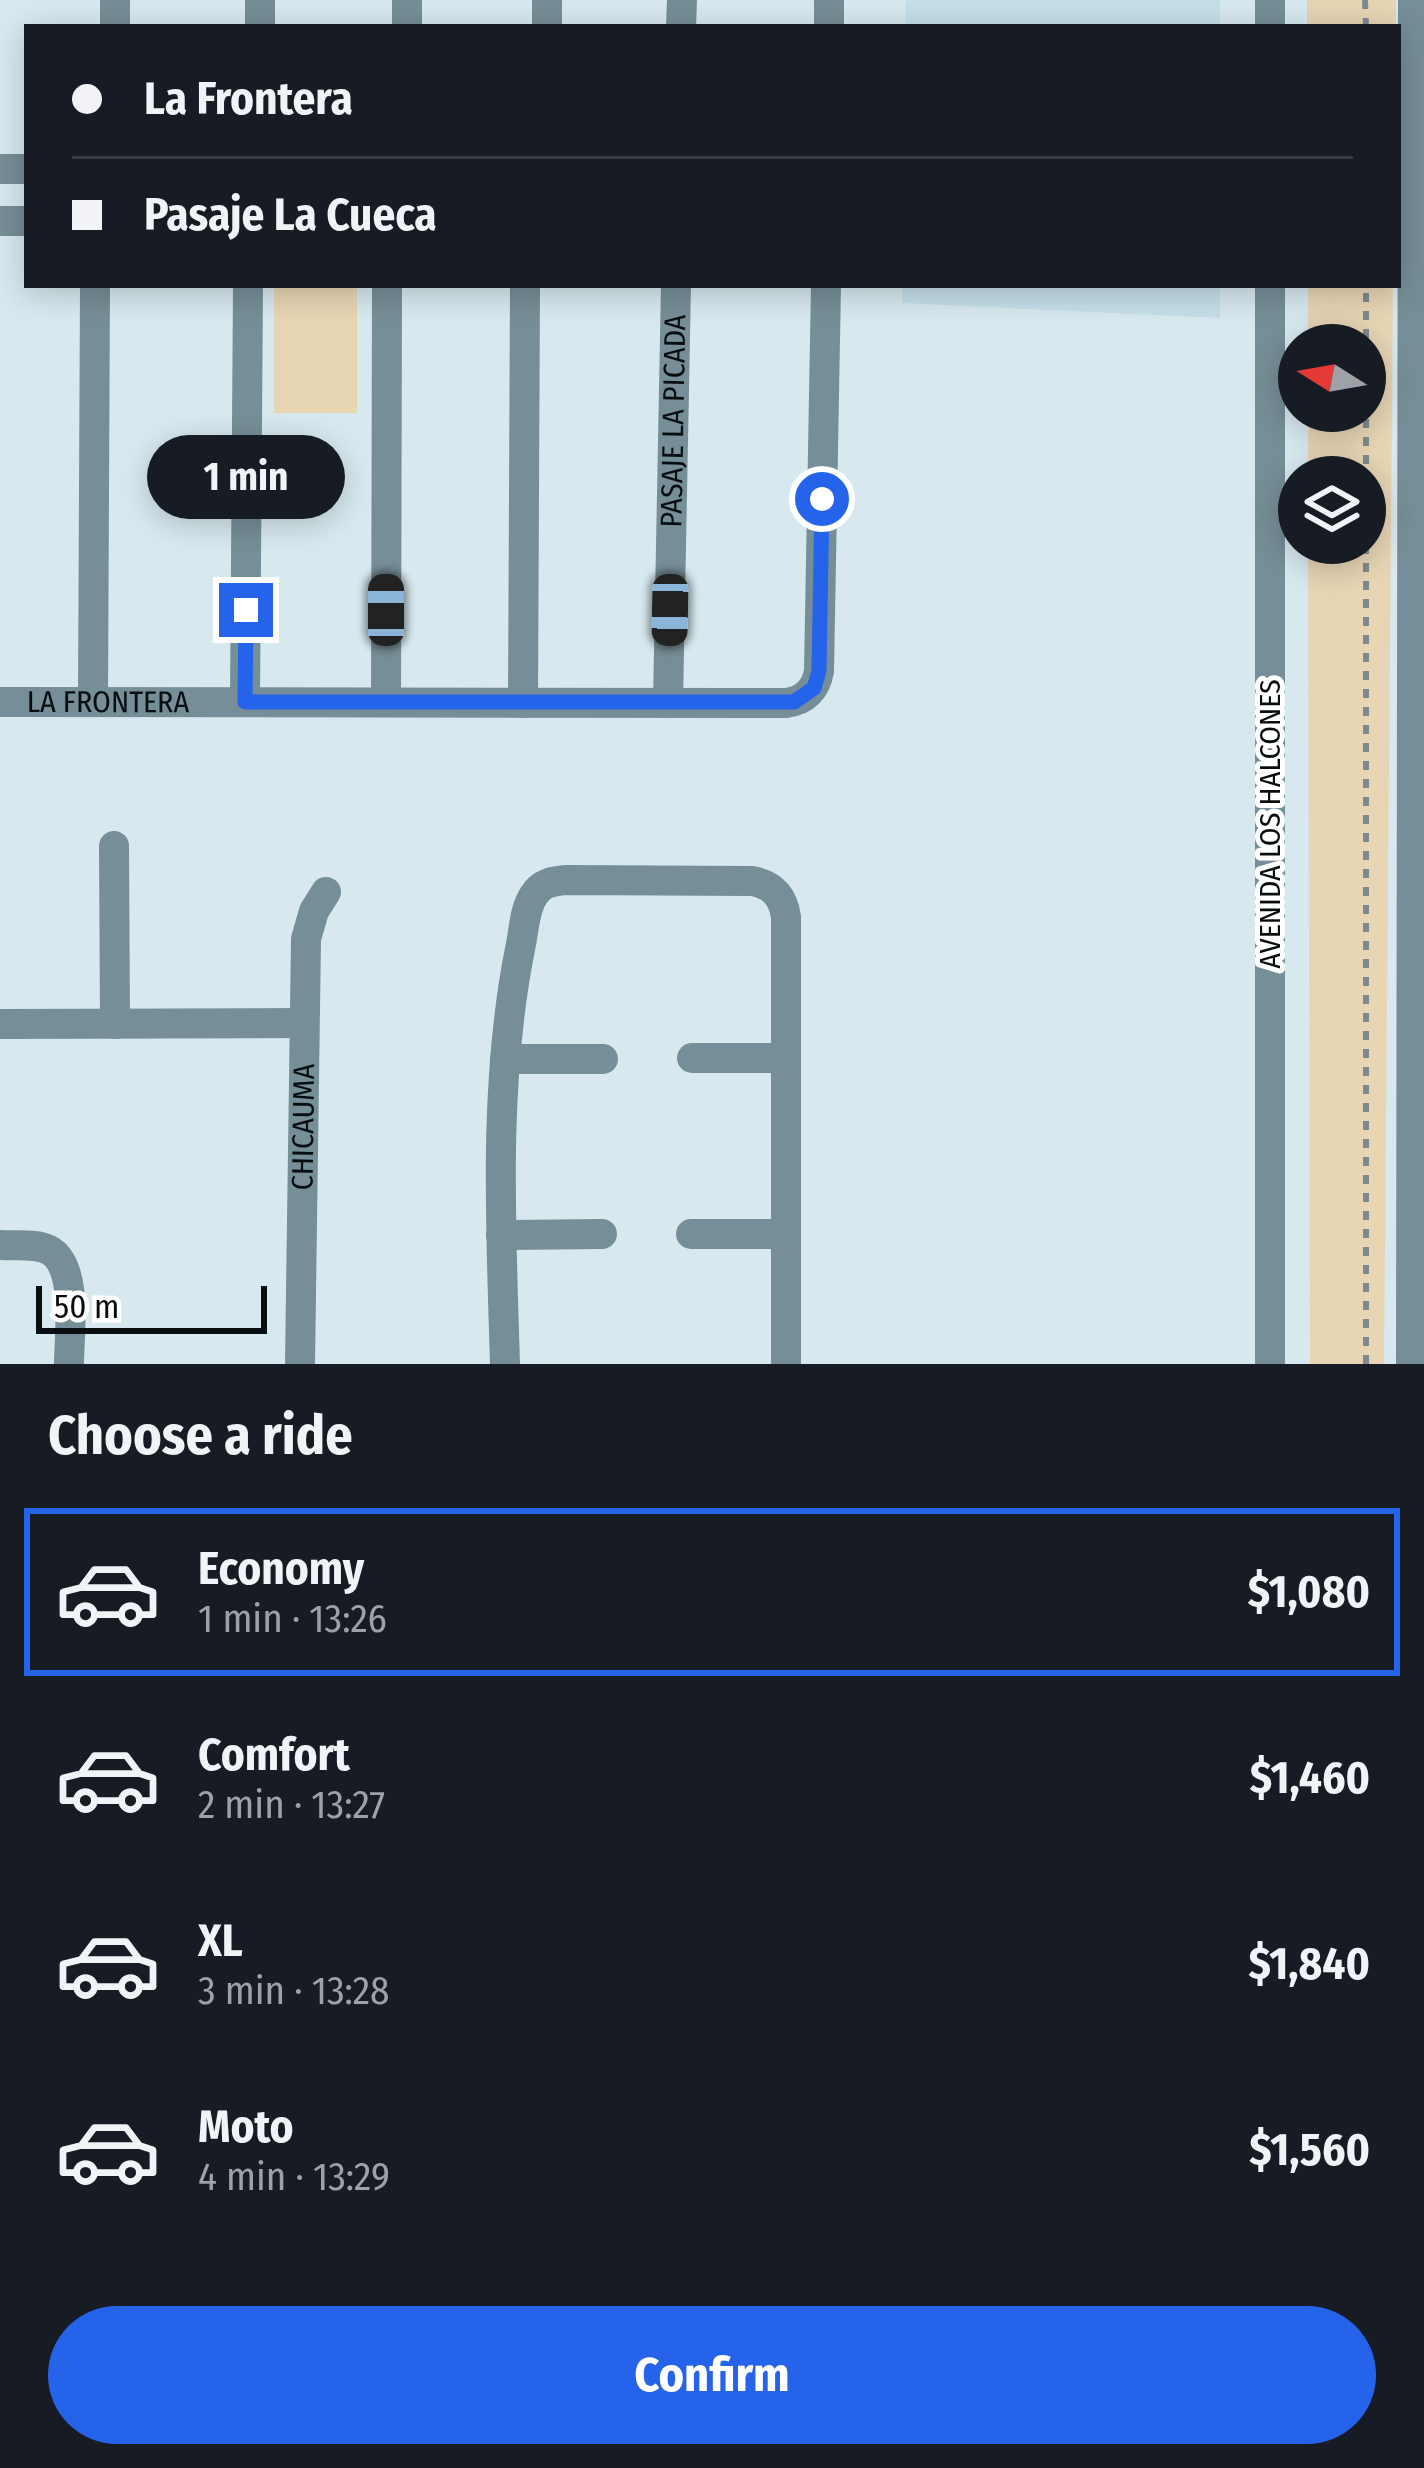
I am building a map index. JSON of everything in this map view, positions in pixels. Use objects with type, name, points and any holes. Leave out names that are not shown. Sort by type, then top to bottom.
[{"type":"street","points":[[1411,1364],[1418,1189],[1413,0]]},
{"type":"street","points":[[93,702],[95,288]]},
{"type":"street","points":[[245,702],[248,288]]},
{"type":"street","points":[[386,702],[387,288]]},
{"type":"street","points":[[523,703],[525,288]]},
{"type":"street","name":"PASAJE LA PICADA","points":[[668,703],[676,288]]},
{"type":"street","name":"LA FRONTERA","points":[[0,702],[794,702],[818,680],[826,288]]},
{"type":"street","name":"AVENIDA LOS HALCONES","points":[[1270,288],[1270,1364]]},
{"type":"street","points":[[114,846],[115,1024]]},
{"type":"street","points":[[505,1364],[501,1234],[505,1060],[515,972],[530,902],[547,883],[566,880],[752,881],[776,892],[786,916],[786,1364]]},
{"type":"street","name":"CHICAUMA","points":[[300,1364],[306,939],[314,911],[326,892]]},
{"type":"street","points":[[0,1024],[303,1023]]},
{"type":"street","points":[[692,1058],[786,1058]]},
{"type":"street","points":[[505,1060],[603,1059]]},
{"type":"street","points":[[501,1234],[602,1234]]},
{"type":"street","points":[[692,1234],[786,1234]]},
{"type":"street","points":[[0,1245],[39,1246],[64,1265],[69,1284],[69,1364]]},
{"type":"path","points":[[1366,288],[1366,1364]]},
{"type":"shaded area","points":[[906,0],[1220,0],[1220,24],[905,24]]},
{"type":"shaded area","points":[[1307,0],[1396,0],[1396,24],[1307,24]]},
{"type":"shaded area","points":[[274,288],[357,288],[357,413],[274,413]]},
{"type":"shaded area","points":[[902,288],[1220,288],[1220,318],[902,303]]},
{"type":"shaded area","points":[[1308,288],[1393,288],[1384,1364],[1310,1364],[1308,564],[1386,564],[1386,456],[1308,456],[1308,432],[1386,432],[1386,324],[1308,324]]},
{"type":"route","points":[[246,610],[245,702],[794,702],[818,680],[822,499]]}]
